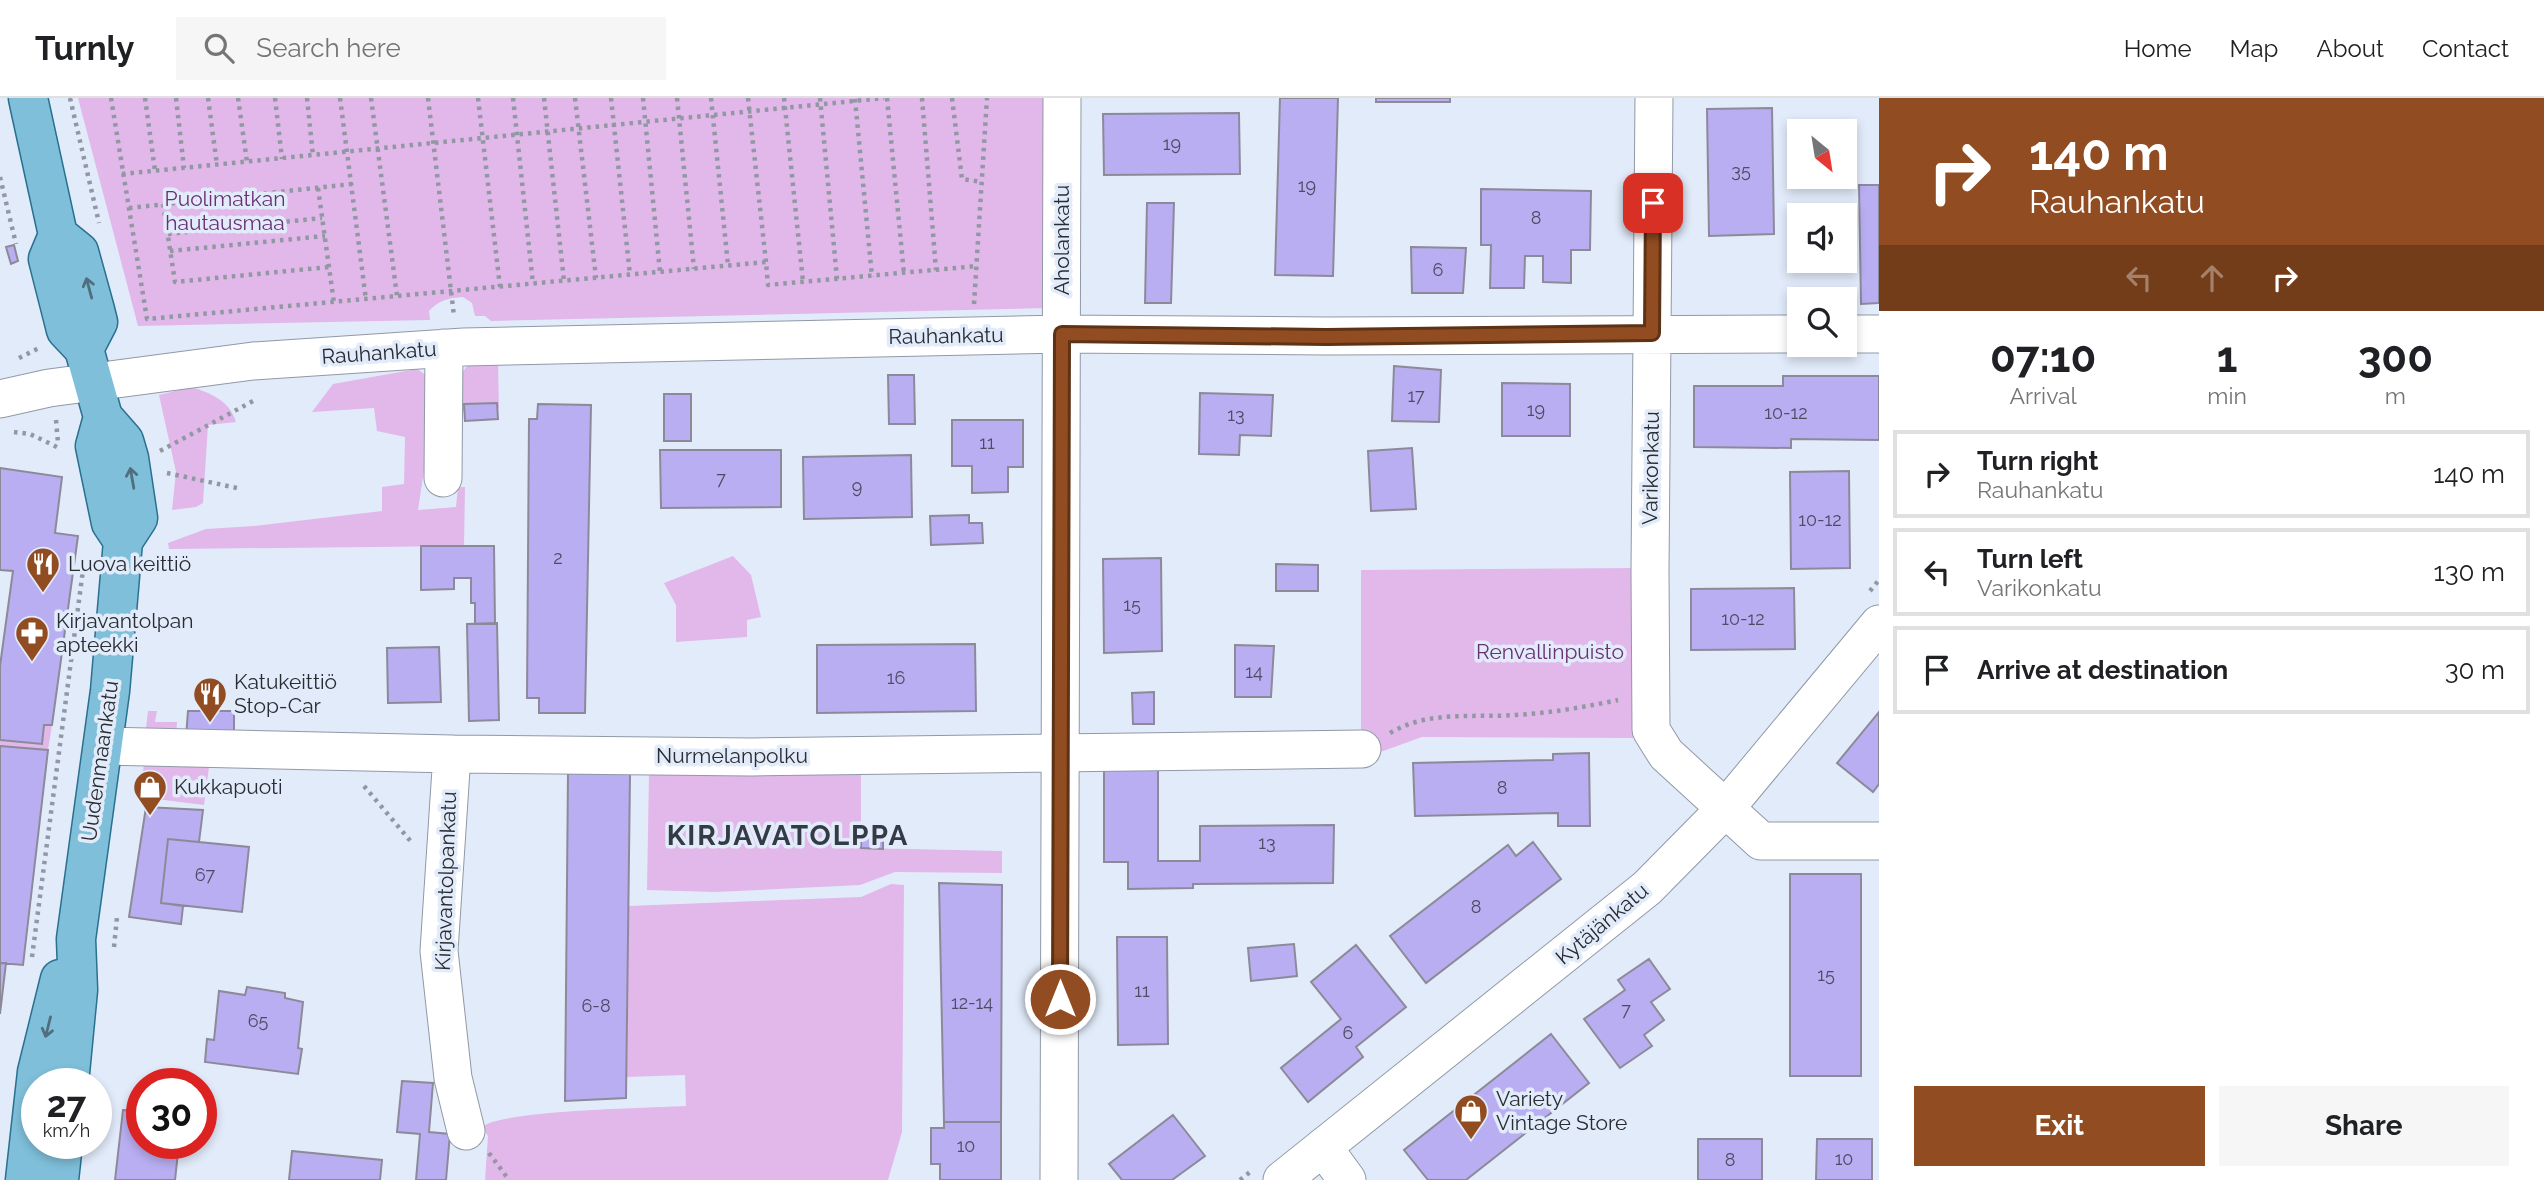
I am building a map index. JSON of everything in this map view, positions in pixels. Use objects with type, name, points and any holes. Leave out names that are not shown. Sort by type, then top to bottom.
[{"type":"main road","points":[[28,98],[58,235],[79,251],[98,322],[94,382]]},
{"type":"main road","name":"Uudenmaankatu","points":[[70,1068],[78,990],[76,939],[103,746],[123,541],[138,517],[124,441],[94,382]]},
{"type":"main road","name":"Uudenmaankatu","points":[[25,1180],[37,1072],[58,985],[76,939]]},
{"type":"main road","points":[[59,1180],[61,1159]]},
{"type":"street","name":"Aholankatu","points":[[1059,1180],[1062,98]]},
{"type":"street","name":"Varikonkatu","points":[[1654,98],[1651,730],[1666,754],[1761,841],[1879,841]]},
{"type":"street","name":"Rauhankatu","points":[[5,415],[50,388],[450,338],[1062,334],[1326,337],[1787,334]]},
{"type":"street","points":[[1857,334],[1879,334]]},
{"type":"street","points":[[443,478],[450,338]]},
{"type":"street","name":"Kytäjänkatu","points":[[1269,1173],[1323,1147],[1647,888],[1725,809],[1870,612]]},
{"type":"street","name":"Nurmelanpolku","points":[[103,746],[751,757],[1362,749]]},
{"type":"street","name":"Kirjavantolpankatu","points":[[452,754],[439,951],[453,1078],[466,1131]]},
{"type":"street","points":[[1323,1147],[1348,1180]]},
{"type":"path","points":[[111,98],[147,319],[766,262]]},
{"type":"path","points":[[145,98],[155,171]]},
{"type":"path","points":[[176,98],[184,168]]},
{"type":"path","points":[[208,98],[216,165]]},
{"type":"path","points":[[238,98],[247,162]]},
{"type":"path","points":[[275,98],[282,159]]},
{"type":"path","points":[[307,98],[313,156]]},
{"type":"path","points":[[340,98],[366,300]]},
{"type":"path","points":[[371,98],[397,296]]},
{"type":"path","points":[[428,98],[450,291],[450,338]]},
{"type":"path","points":[[478,98],[500,287]]},
{"type":"path","points":[[513,98],[533,284]]},
{"type":"path","points":[[544,98],[564,281]]},
{"type":"path","points":[[575,98],[596,278]]},
{"type":"path","points":[[611,98],[629,275]]},
{"type":"path","points":[[643,98],[660,272]]},
{"type":"path","points":[[677,98],[694,269]]},
{"type":"path","points":[[711,98],[728,265]]},
{"type":"path","points":[[748,98],[768,285],[977,266]]},
{"type":"path","points":[[784,98],[803,282]]},
{"type":"path","points":[[122,174],[713,116],[820,101],[885,98],[904,274]]},
{"type":"path","points":[[922,98],[936,270]]},
{"type":"path","points":[[952,98],[962,180],[982,182]]},
{"type":"path","points":[[974,309],[988,98]]},
{"type":"path","points":[[855,99],[872,276]]},
{"type":"path","points":[[820,101],[837,279]]},
{"type":"path","points":[[0,177],[18,252]]},
{"type":"path","points":[[129,208],[352,184]]},
{"type":"path","points":[[318,188],[334,303]]},
{"type":"path","points":[[163,204],[175,282],[329,267]]},
{"type":"path","points":[[168,234],[322,218]]},
{"type":"path","points":[[170,251],[325,236]]},
{"type":"path","points":[[36,336],[50,388],[59,448]]},
{"type":"path","points":[[159,452],[255,400]]},
{"type":"path","points":[[5,415],[30,434],[69,456]]},
{"type":"path","points":[[162,473],[237,488]]},
{"type":"path","points":[[24,958],[32,958],[84,557]]},
{"type":"path","points":[[1870,612],[1879,580]]},
{"type":"path","points":[[1362,749],[1401,726],[1430,717],[1516,715],[1577,709],[1651,690]]},
{"type":"path","points":[[363,785],[444,881]]},
{"type":"path","points":[[1240,1180],[1269,1173]]},
{"type":"green space","name":"Puolimatkan hautausmaa","points":[[78,98],[1050,98],[1050,308],[491,321],[485,316],[475,316],[472,303],[463,297],[437,304],[429,311],[430,320],[138,326]]},
{"type":"green space","points":[[498,360],[499,410],[496,403],[464,404],[464,412],[453,413],[456,384],[466,368],[472,361]]},
{"type":"green space","points":[[417,369],[430,378],[426,457],[418,510],[456,507],[458,487],[465,487],[464,546],[169,549],[168,543],[206,529],[382,511],[382,487],[404,484],[405,437],[377,431],[374,408],[312,412],[333,384]]},
{"type":"green space","points":[[191,387],[219,399],[236,422],[208,425],[203,503],[196,507],[172,510],[176,472],[159,395]]},
{"type":"green space","points":[[733,556],[751,575],[761,617],[747,620],[747,637],[676,642],[676,605],[664,583]]},
{"type":"green space","name":"Renvallinpuisto","points":[[1639,568],[1638,738],[1422,737],[1361,759],[1361,570]]},
{"type":"green space","points":[[148,711],[157,711],[155,722],[177,722],[176,737],[145,737]]},
{"type":"green space","points":[[44,725],[52,725],[48,750],[0,746],[0,740],[41,744]]},
{"type":"green space","points":[[145,755],[210,759],[204,805],[140,797]]},
{"type":"green space","points":[[649,773],[861,775],[861,848],[1002,851],[1002,873],[895,872],[860,885],[715,892],[647,890]]},
{"type":"green space","points":[[891,884],[904,885],[902,1132],[888,1180],[485,1180],[488,1136],[482,1127],[495,1121],[546,1113],[686,1106],[685,1075],[626,1077],[628,906],[861,897]]},
{"type":"building","points":[[1280,98],[1338,98],[1333,276],[1275,275]]},
{"type":"building","points":[[1376,98],[1450,98],[1450,102],[1376,102]]},
{"type":"building","points":[[1772,108],[1774,234],[1709,236],[1707,109]]},
{"type":"building","points":[[1239,113],[1240,174],[1104,175],[1103,114]]},
{"type":"building","points":[[1859,185],[1879,185],[1879,303],[1861,304]]},
{"type":"building","points":[[1481,189],[1591,191],[1590,250],[1571,250],[1571,283],[1543,282],[1543,256],[1525,256],[1524,288],[1490,288],[1491,245],[1481,245]]},
{"type":"building","points":[[1147,203],[1174,203],[1171,303],[1145,303]]},
{"type":"building","points":[[14,245],[18,261],[11,264],[6,247]]},
{"type":"building","points":[[1411,247],[1466,248],[1463,293],[1412,293]]},
{"type":"building","points":[[1394,366],[1441,370],[1439,422],[1392,421]]},
{"type":"building","points":[[888,375],[914,375],[915,424],[889,424]]},
{"type":"building","points":[[1783,376],[1879,376],[1879,440],[1791,439],[1791,448],[1694,447],[1694,386],[1783,386]]},
{"type":"building","points":[[1502,383],[1570,384],[1570,436],[1502,436]]},
{"type":"building","points":[[1200,393],[1273,395],[1271,436],[1240,435],[1239,455],[1199,454]]},
{"type":"building","points":[[664,394],[691,394],[691,441],[664,441]]},
{"type":"building","points":[[497,403],[498,419],[465,421],[464,404]]},
{"type":"building","points":[[538,404],[591,405],[585,713],[539,713],[539,698],[527,698],[529,419],[537,419]]},
{"type":"building","points":[[952,420],[1023,420],[1023,467],[1008,467],[1008,492],[972,493],[972,466],[952,466]]},
{"type":"building","points":[[1412,448],[1416,509],[1371,511],[1368,451]]},
{"type":"building","points":[[660,450],[781,450],[781,507],[661,508]]},
{"type":"building","points":[[911,455],[912,517],[804,519],[803,457]]},
{"type":"building","points":[[0,468],[62,477],[55,533],[78,536],[52,725],[44,725],[42,744],[0,740],[0,666],[13,571],[0,570]]},
{"type":"building","points":[[1849,471],[1850,568],[1791,569],[1790,472]]},
{"type":"building","points":[[969,515],[969,523],[982,523],[983,543],[931,545],[930,516]]},
{"type":"building","points":[[421,546],[494,546],[495,624],[475,624],[475,603],[471,603],[471,578],[454,578],[454,589],[421,590]]},
{"type":"building","points":[[1161,558],[1162,651],[1104,653],[1103,559]]},
{"type":"building","points":[[1276,564],[1318,565],[1318,591],[1276,591]]},
{"type":"building","points":[[1794,588],[1795,649],[1691,650],[1691,589]]},
{"type":"building","points":[[497,623],[499,720],[469,721],[467,624]]},
{"type":"building","points":[[975,644],[976,711],[817,713],[817,645]]},
{"type":"building","points":[[1235,645],[1274,646],[1271,697],[1235,697]]},
{"type":"building","points":[[439,647],[441,702],[388,703],[387,648]]},
{"type":"building","points":[[1154,692],[1154,724],[1133,724],[1132,693]]},
{"type":"building","name":"Katukeittiö Stop-Car","points":[[188,711],[234,711],[234,737],[186,737]]},
{"type":"building","points":[[1879,712],[1879,784],[1873,792],[1837,763]]},
{"type":"building","points":[[0,746],[48,750],[23,965],[0,963]]},
{"type":"building","points":[[1589,753],[1590,826],[1558,826],[1558,813],[1415,816],[1413,763],[1553,760],[1553,754]]},
{"type":"building","points":[[1104,767],[1158,767],[1158,861],[1200,861],[1200,826],[1334,825],[1333,883],[1193,884],[1193,888],[1128,889],[1128,862],[1104,862]]},
{"type":"building","points":[[568,773],[630,774],[626,1098],[565,1101]]},
{"type":"building","points":[[146,807],[203,810],[199,842],[168,839],[161,903],[183,906],[181,924],[129,917]]},
{"type":"building","points":[[861,830],[883,831],[883,849],[861,848]]},
{"type":"building","points":[[168,839],[249,847],[242,912],[161,903]]},
{"type":"building","points":[[1533,842],[1561,879],[1426,983],[1390,936],[1508,845],[1516,856]]},
{"type":"building","points":[[1790,874],[1861,874],[1861,1076],[1790,1076]]},
{"type":"building","points":[[939,883],[1002,885],[1001,1122],[944,1122]]},
{"type":"building","points":[[1117,937],[1167,937],[1168,1044],[1118,1045]]},
{"type":"building","points":[[1294,944],[1297,976],[1251,981],[1248,948]]},
{"type":"building","points":[[1356,945],[1406,1007],[1356,1047],[1363,1057],[1308,1102],[1281,1068],[1341,1019],[1311,982]]},
{"type":"building","points":[[1649,959],[1670,989],[1651,1002],[1664,1020],[1644,1035],[1652,1046],[1620,1068],[1584,1019],[1625,990],[1618,980]]},
{"type":"building","points":[[0,963],[6,963],[0,1014]]},
{"type":"building","points":[[247,987],[285,993],[285,998],[303,1002],[298,1048],[302,1049],[298,1074],[205,1062],[207,1039],[214,1040],[219,991],[245,995]]},
{"type":"building","points":[[1551,1034],[1589,1083],[1466,1180],[1428,1180],[1404,1150]]},
{"type":"building","points":[[402,1081],[433,1083],[429,1132],[450,1134],[446,1180],[416,1180],[420,1134],[397,1132]]},
{"type":"building","points":[[123,1110],[126,1110],[126,1159],[177,1159],[175,1180],[115,1180]]},
{"type":"building","points":[[1173,1115],[1205,1156],[1172,1180],[1122,1180],[1109,1164]]},
{"type":"building","points":[[944,1122],[1001,1122],[1001,1180],[940,1180],[940,1164],[931,1164],[931,1128],[944,1128]]},
{"type":"building","points":[[1698,1139],[1762,1139],[1762,1180],[1698,1180]]},
{"type":"building","points":[[1817,1139],[1872,1139],[1872,1180],[1816,1180]]},
{"type":"building","points":[[292,1151],[382,1160],[380,1180],[289,1180]]},
{"type":"place","name":"Luova keittiö","points":[[43,594]]},
{"type":"place","name":"Kirjavantolpan apteekki","points":[[32,663]]},
{"type":"place","name":"Katukeittiö Stop-Car","points":[[210,724]]},
{"type":"place","name":"Kukkapuoti","points":[[150,817]]},
{"type":"place","name":"Variety Vintage Store","points":[[1471,1141]]},
{"type":"district","name":"KIRJAVATOLPPA","points":[[788,835]]},
{"type":"route","points":[[1060,999],[1062,334],[1326,337],[1652,333],[1653,203]]}]
